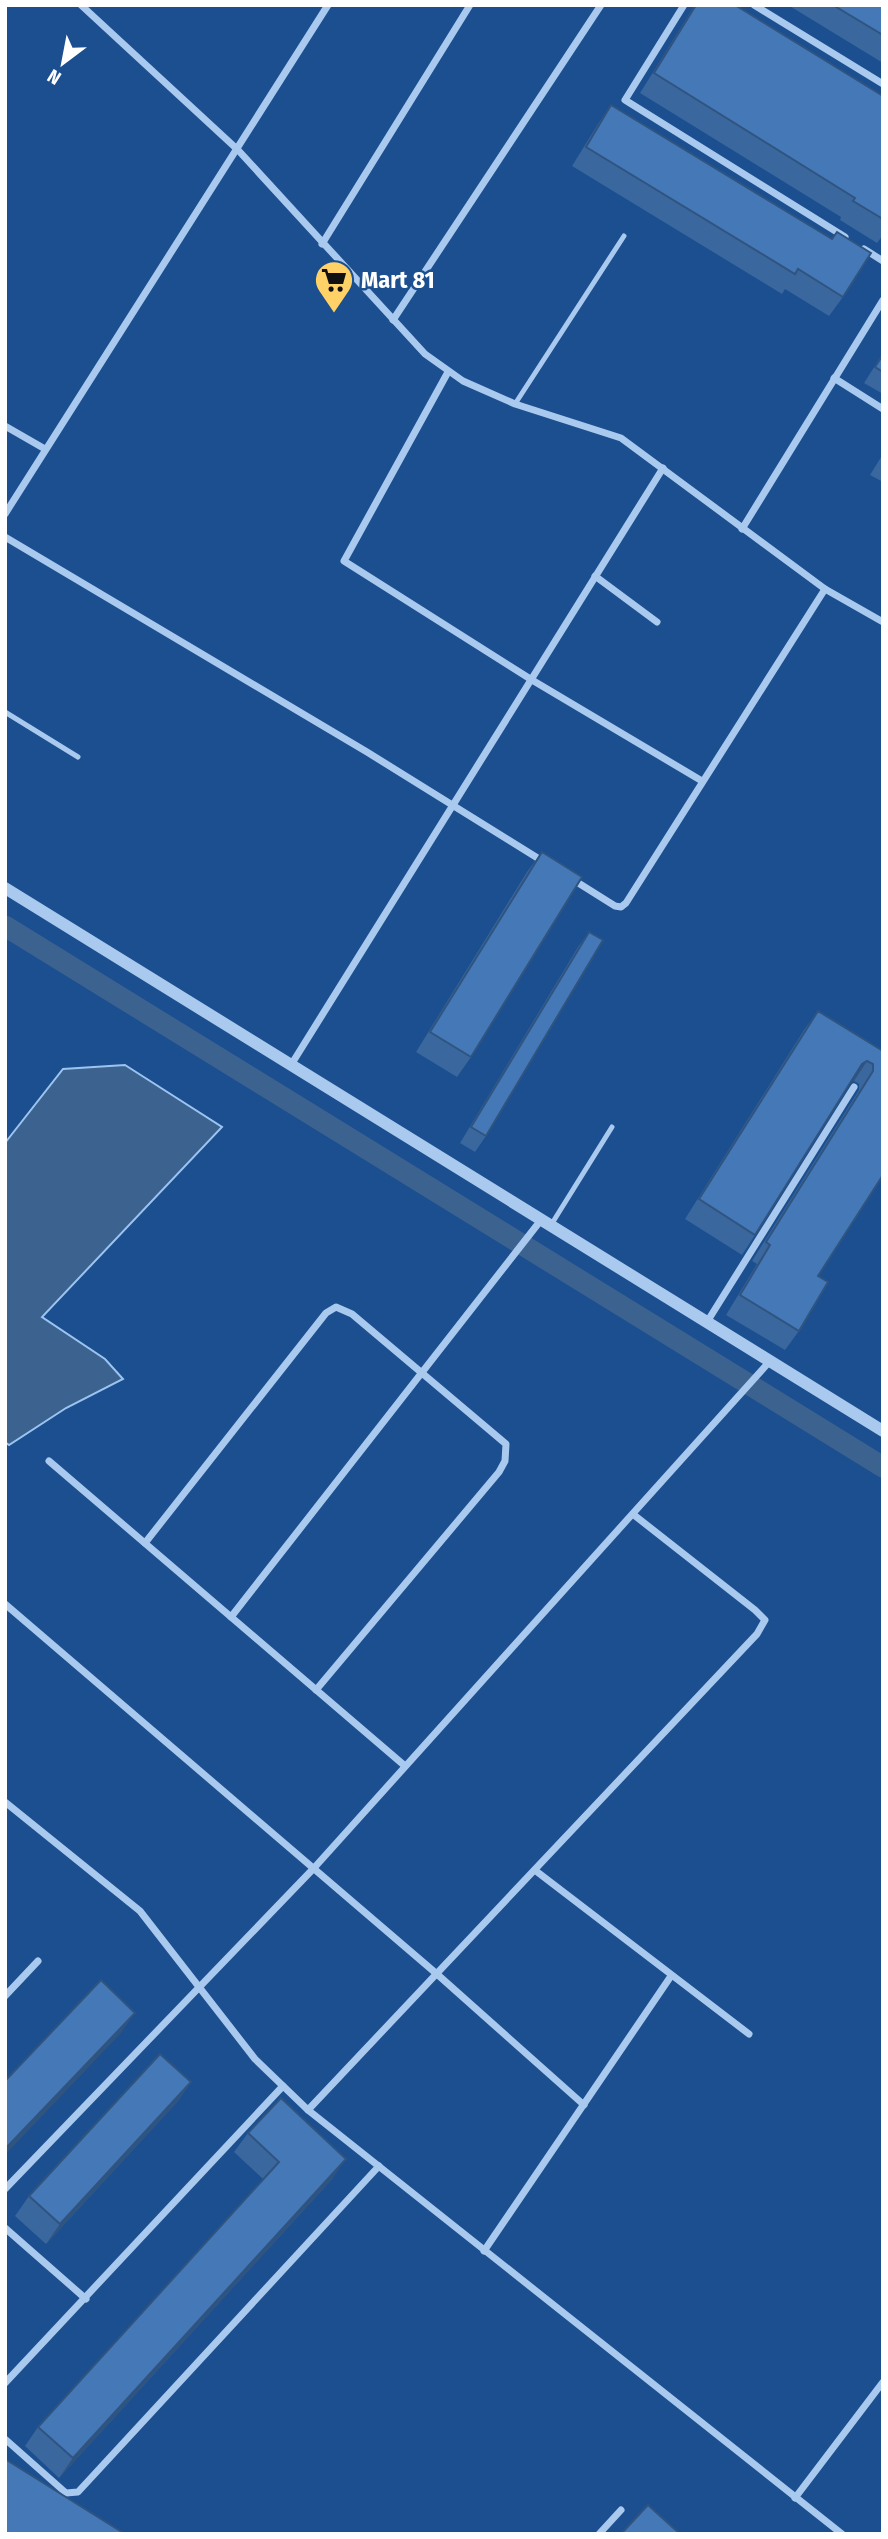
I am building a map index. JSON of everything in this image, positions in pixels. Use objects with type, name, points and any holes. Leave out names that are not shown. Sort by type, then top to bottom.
[{"type":"street","points":[[81,5],[238,150],[425,354],[448,372],[515,404],[621,439],[825,589],[883,622]]},
{"type":"street","points":[[5,514],[328,5]]},
{"type":"street","points":[[322,244],[470,5]]},
{"type":"street","points":[[393,320],[601,5]]},
{"type":"street","points":[[684,5],[625,100],[848,239]]},
{"type":"street","points":[[754,5],[883,84]]},
{"type":"street","points":[[859,247],[883,261]]},
{"type":"street","points":[[742,528],[883,300]]},
{"type":"street","points":[[448,372],[344,561],[532,680],[702,781]]},
{"type":"street","points":[[834,378],[883,409]]},
{"type":"street","points":[[5,426],[45,449]]},
{"type":"street","points":[[291,1065],[663,468]]},
{"type":"street","points":[[5,537],[454,805],[557,870]]},
{"type":"street","points":[[595,576],[657,622]]},
{"type":"street","points":[[569,877],[621,907],[825,589]]},
{"type":"street","points":[[5,888],[883,1431]]},
{"type":"street","points":[[707,1322],[854,1087]]},
{"type":"street","points":[[231,1617],[533,1231],[546,1223]]},
{"type":"street","points":[[145,1543],[326,1313],[336,1307],[352,1314],[506,1444],[505,1461],[316,1690]]},
{"type":"street","points":[[5,2189],[314,1868],[770,1361]]},
{"type":"street","points":[[49,1461],[405,1766]]},
{"type":"street","points":[[308,2110],[758,1634],[765,1620],[634,1515]]},
{"type":"street","points":[[5,1604],[438,1975],[584,2105]]},
{"type":"street","points":[[5,1802],[140,1911],[255,2059],[308,2110],[842,2534]]},
{"type":"street","points":[[536,1871],[749,2034]]},
{"type":"street","points":[[5,1996],[38,1961]]},
{"type":"street","points":[[484,2251],[671,1976]]},
{"type":"street","points":[[5,2383],[283,2086]]},
{"type":"street","points":[[5,2440],[66,2493],[78,2492],[379,2166]]},
{"type":"street","points":[[5,2228],[86,2299]]},
{"type":"street","points":[[795,2498],[883,2382]]},
{"type":"street","points":[[599,2534],[621,2510]]},
{"type":"lane","points":[[515,404],[624,236]]},
{"type":"lane","points":[[5,712],[78,757]]},
{"type":"lane","points":[[546,1223],[612,1127]]},
{"type":"water","points":[[125,1065],[222,1127],[42,1317],[105,1359],[123,1379],[66,1408],[9,1445],[5,1442],[5,1143],[63,1069]]},
{"type":"building","points":[[696,5],[735,5],[883,96],[883,219],[853,201],[855,198],[654,73]]},
{"type":"building","points":[[833,5],[883,5],[883,35]]},
{"type":"building","points":[[611,105],[832,239],[837,232],[871,253],[843,297],[798,269],[795,274],[586,147]]},
{"type":"building","points":[[883,355],[883,372],[875,367]]},
{"type":"building","points":[[542,852],[582,877],[471,1057],[430,1032]]},
{"type":"building","points":[[589,932],[603,940],[486,1136],[471,1127]]},
{"type":"building","points":[[818,1011],[883,1051],[883,1175],[818,1276],[828,1282],[799,1331],[740,1295],[770,1245],[766,1242],[873,1071],[873,1064],[867,1061],[862,1064],[755,1235],[699,1199]]},
{"type":"building","points":[[101,1980],[135,2013],[5,2149],[5,2081]]},
{"type":"building","points":[[160,2054],[191,2082],[60,2224],[29,2196]]},
{"type":"building","points":[[281,2098],[346,2159],[73,2458],[38,2427],[279,2162],[248,2133]]},
{"type":"building","points":[[5,2459],[125,2534],[5,2534]]},
{"type":"building","points":[[648,2505],[680,2534],[621,2534]]},
{"type":"waterway","points":[[5,926],[883,1467]]},
{"type":"place","name":"Mart 81","points":[[334,314]]}]
